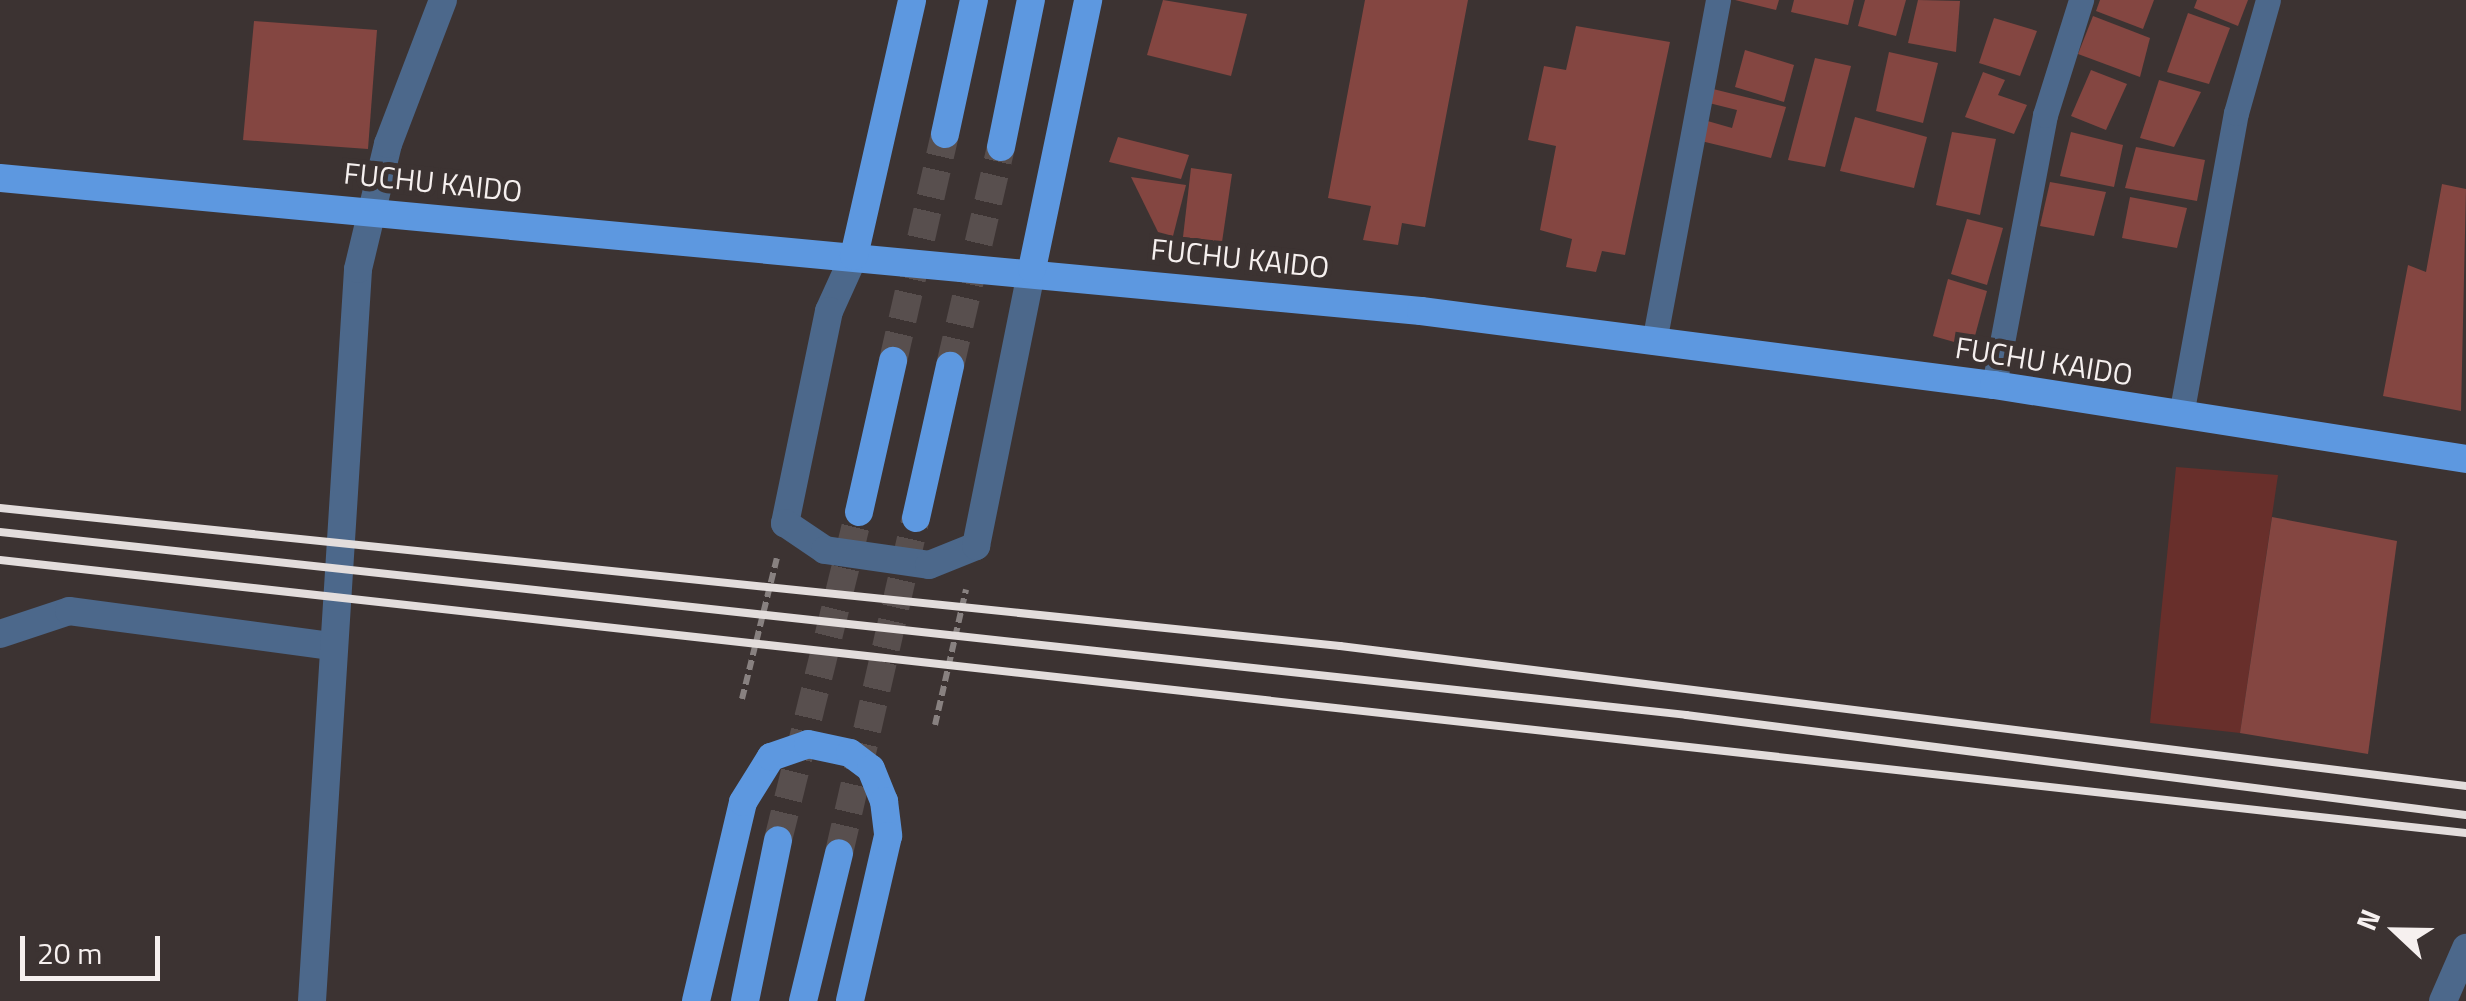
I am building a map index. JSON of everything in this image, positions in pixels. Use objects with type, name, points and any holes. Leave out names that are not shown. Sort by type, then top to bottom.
[{"type":"main road","points":[[854,256],[912,0]]},
{"type":"main road","points":[[945,134],[974,0]]},
{"type":"main road","points":[[1001,146],[1031,0]]},
{"type":"main road","points":[[1032,269],[1088,0]]},
{"type":"main road","name":"FUCHU KAIDO","points":[[0,178],[370,207],[854,256],[1032,269],[1994,385],[2466,459]]},
{"type":"main road","points":[[859,512],[894,361]]},
{"type":"main road","points":[[916,518],[950,366]]},
{"type":"main road","points":[[696,1001],[743,802],[771,757],[808,744],[850,753],[872,770],[884,801],[888,836],[850,1001]]},
{"type":"main road","points":[[744,1001],[778,840]]},
{"type":"main road","points":[[803,1001],[838,853]]},
{"type":"street","points":[[312,1001],[332,646],[370,207],[443,0]]},
{"type":"street","points":[[854,256],[829,312],[785,523],[825,550],[929,565],[976,546],[1032,269]]},
{"type":"street","points":[[0,634],[69,611],[332,646]]},
{"type":"street","points":[[2443,1001],[2466,948]]},
{"type":"lane","points":[[1654,342],[1718,0]]},
{"type":"lane","points":[[1994,385],[2045,115],[2081,0]]},
{"type":"lane","points":[[2182,416],[2236,113],[2268,0]]},
{"type":"path","points":[[742,699],[785,523]]},
{"type":"path","points":[[935,725],[976,546]]},
{"type":"shaded area","points":[[2176,467],[2278,475],[2240,733],[2150,723]]},
{"type":"building","points":[[1163,0],[1247,14],[1231,76],[1147,55]]},
{"type":"building","points":[[1365,0],[1468,0],[1425,227],[1402,223],[1398,245],[1363,240],[1371,206],[1328,198]]},
{"type":"building","points":[[1735,0],[1779,0],[1776,10]]},
{"type":"building","points":[[1794,0],[1854,0],[1848,25],[1791,12]]},
{"type":"building","points":[[1865,0],[1906,0],[1896,36],[1858,26]]},
{"type":"building","points":[[1918,0],[1960,1],[1956,52],[1908,43]]},
{"type":"building","points":[[2100,0],[2154,0],[2143,29],[2096,11]]},
{"type":"building","points":[[2197,0],[2248,0],[2238,26],[2194,8]]},
{"type":"building","points":[[2188,13],[2230,28],[2209,84],[2167,72]]},
{"type":"building","points":[[2093,16],[2150,38],[2140,77],[2078,54]]},
{"type":"building","points":[[1994,18],[2037,31],[2020,76],[1979,63]]},
{"type":"building","points":[[254,21],[377,30],[368,149],[243,140]]},
{"type":"building","points":[[1576,26],[1670,42],[1625,255],[1602,251],[1596,272],[1566,267],[1572,239],[1540,230],[1556,146],[1528,140],[1544,66],[1566,70]]},
{"type":"building","points":[[1745,50],[1794,65],[1784,102],[1735,87]]},
{"type":"building","points":[[1889,52],[1938,63],[1923,123],[1876,111]]},
{"type":"building","points":[[1815,58],[1851,66],[1825,167],[1788,160]]},
{"type":"building","points":[[2091,70],[2127,84],[2106,130],[2071,116]]},
{"type":"building","points":[[1983,72],[2005,80],[1998,95],[2027,105],[2014,134],[1965,117]]},
{"type":"building","points":[[2159,80],[2201,92],[2174,147],[2140,138]]},
{"type":"building","points":[[1713,89],[1786,107],[1771,158],[1697,140],[1704,120],[1732,128],[1737,110],[1709,103]]},
{"type":"building","points":[[1855,117],[1927,137],[1914,188],[1840,171]]},
{"type":"building","points":[[1952,132],[1996,139],[1980,215],[1936,205]]},
{"type":"building","points":[[2071,132],[2123,145],[2114,187],[2060,176]]},
{"type":"building","points":[[1118,137],[1189,155],[1181,179],[1109,162]]},
{"type":"building","points":[[2136,147],[2205,160],[2197,201],[2125,188]]},
{"type":"building","points":[[1191,168],[1232,174],[1222,242],[1183,237]]},
{"type":"building","points":[[1131,177],[1186,185],[1173,236],[1158,232]]},
{"type":"building","points":[[2050,182],[2106,192],[2094,236],[2040,226]]},
{"type":"building","points":[[2442,184],[2466,189],[2461,411],[2383,396],[2408,265],[2426,272]]},
{"type":"building","points":[[2130,197],[2187,208],[2177,248],[2122,238]]},
{"type":"building","points":[[1967,219],[2003,228],[1987,285],[1951,274]]},
{"type":"building","points":[[1948,279],[1987,291],[1972,347],[1933,336]]},
{"type":"building","points":[[2272,517],[2397,541],[2368,754],[2240,733]]},
{"type":"tunnel","points":[[893,361],[945,134]]},
{"type":"tunnel","points":[[950,366],[1001,147]]},
{"type":"tunnel","points":[[778,840],[859,512]]},
{"type":"tunnel","points":[[839,853],[916,518]]},
{"type":"railway","points":[[0,508],[1340,646],[2466,786]]},
{"type":"railway","points":[[0,532],[1686,715],[2466,815]]},
{"type":"railway","points":[[0,560],[2466,833]]}]
